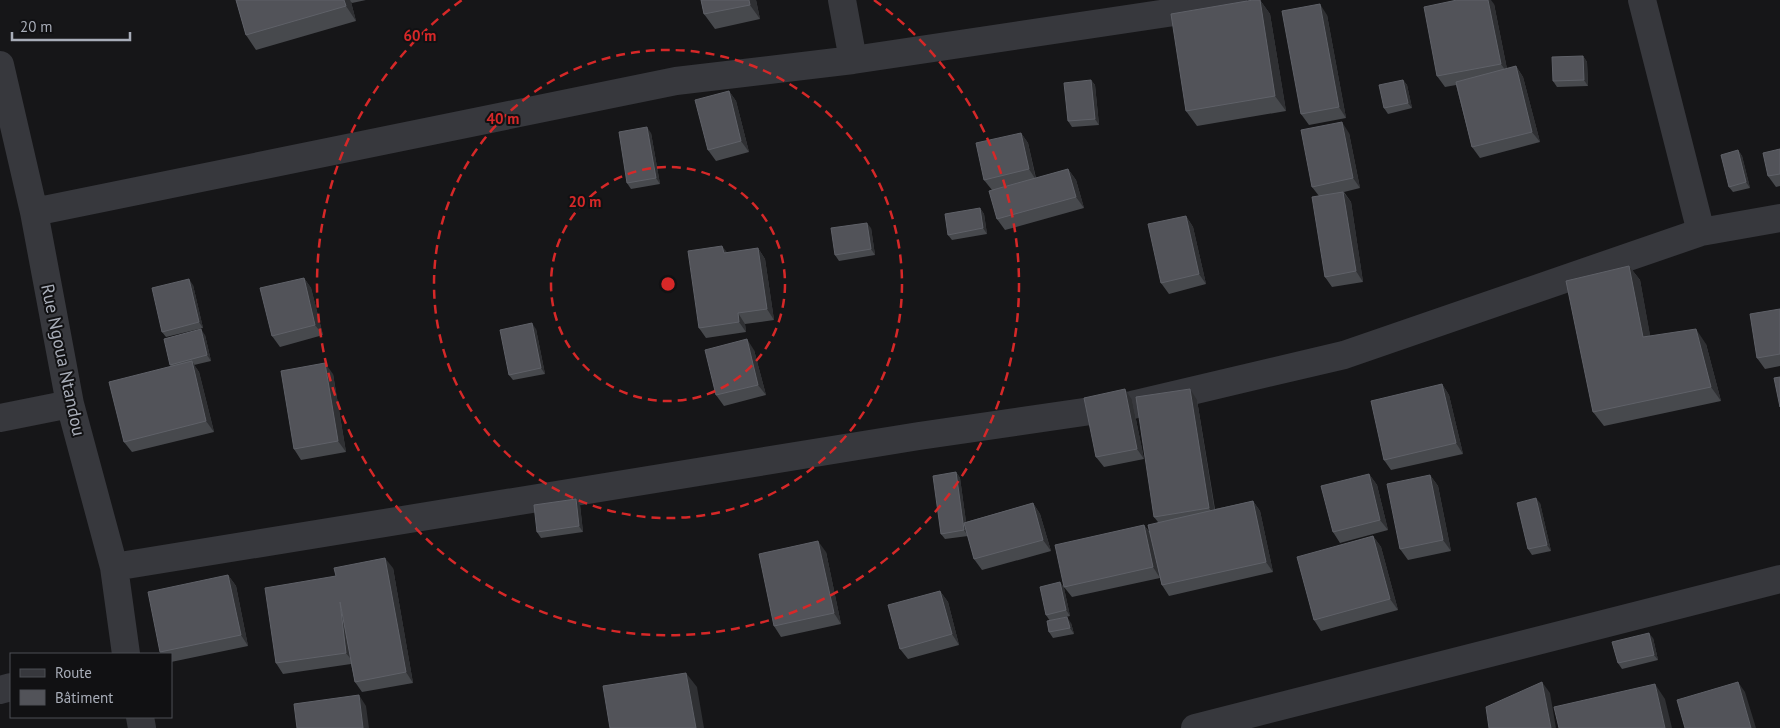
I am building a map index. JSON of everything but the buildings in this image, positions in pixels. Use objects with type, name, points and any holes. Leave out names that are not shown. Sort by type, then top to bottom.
[{"type":"street","points":[[842,0],[853,60]]},
{"type":"street","points":[[34,212],[676,82],[853,60],[1201,8],[1233,0]]},
{"type":"street","points":[[1642,0],[1701,232]]},
{"type":"street","name":"Rue Ngoua Ntandou","points":[[0,65],[7,132],[34,212],[70,404],[114,567],[126,653]]},
{"type":"street","points":[[114,567],[919,436],[1132,405],[1344,355],[1701,232],[1780,218]]},
{"type":"street","points":[[0,418],[70,404]]},
{"type":"street","points":[[1195,728],[1780,579]]}]
